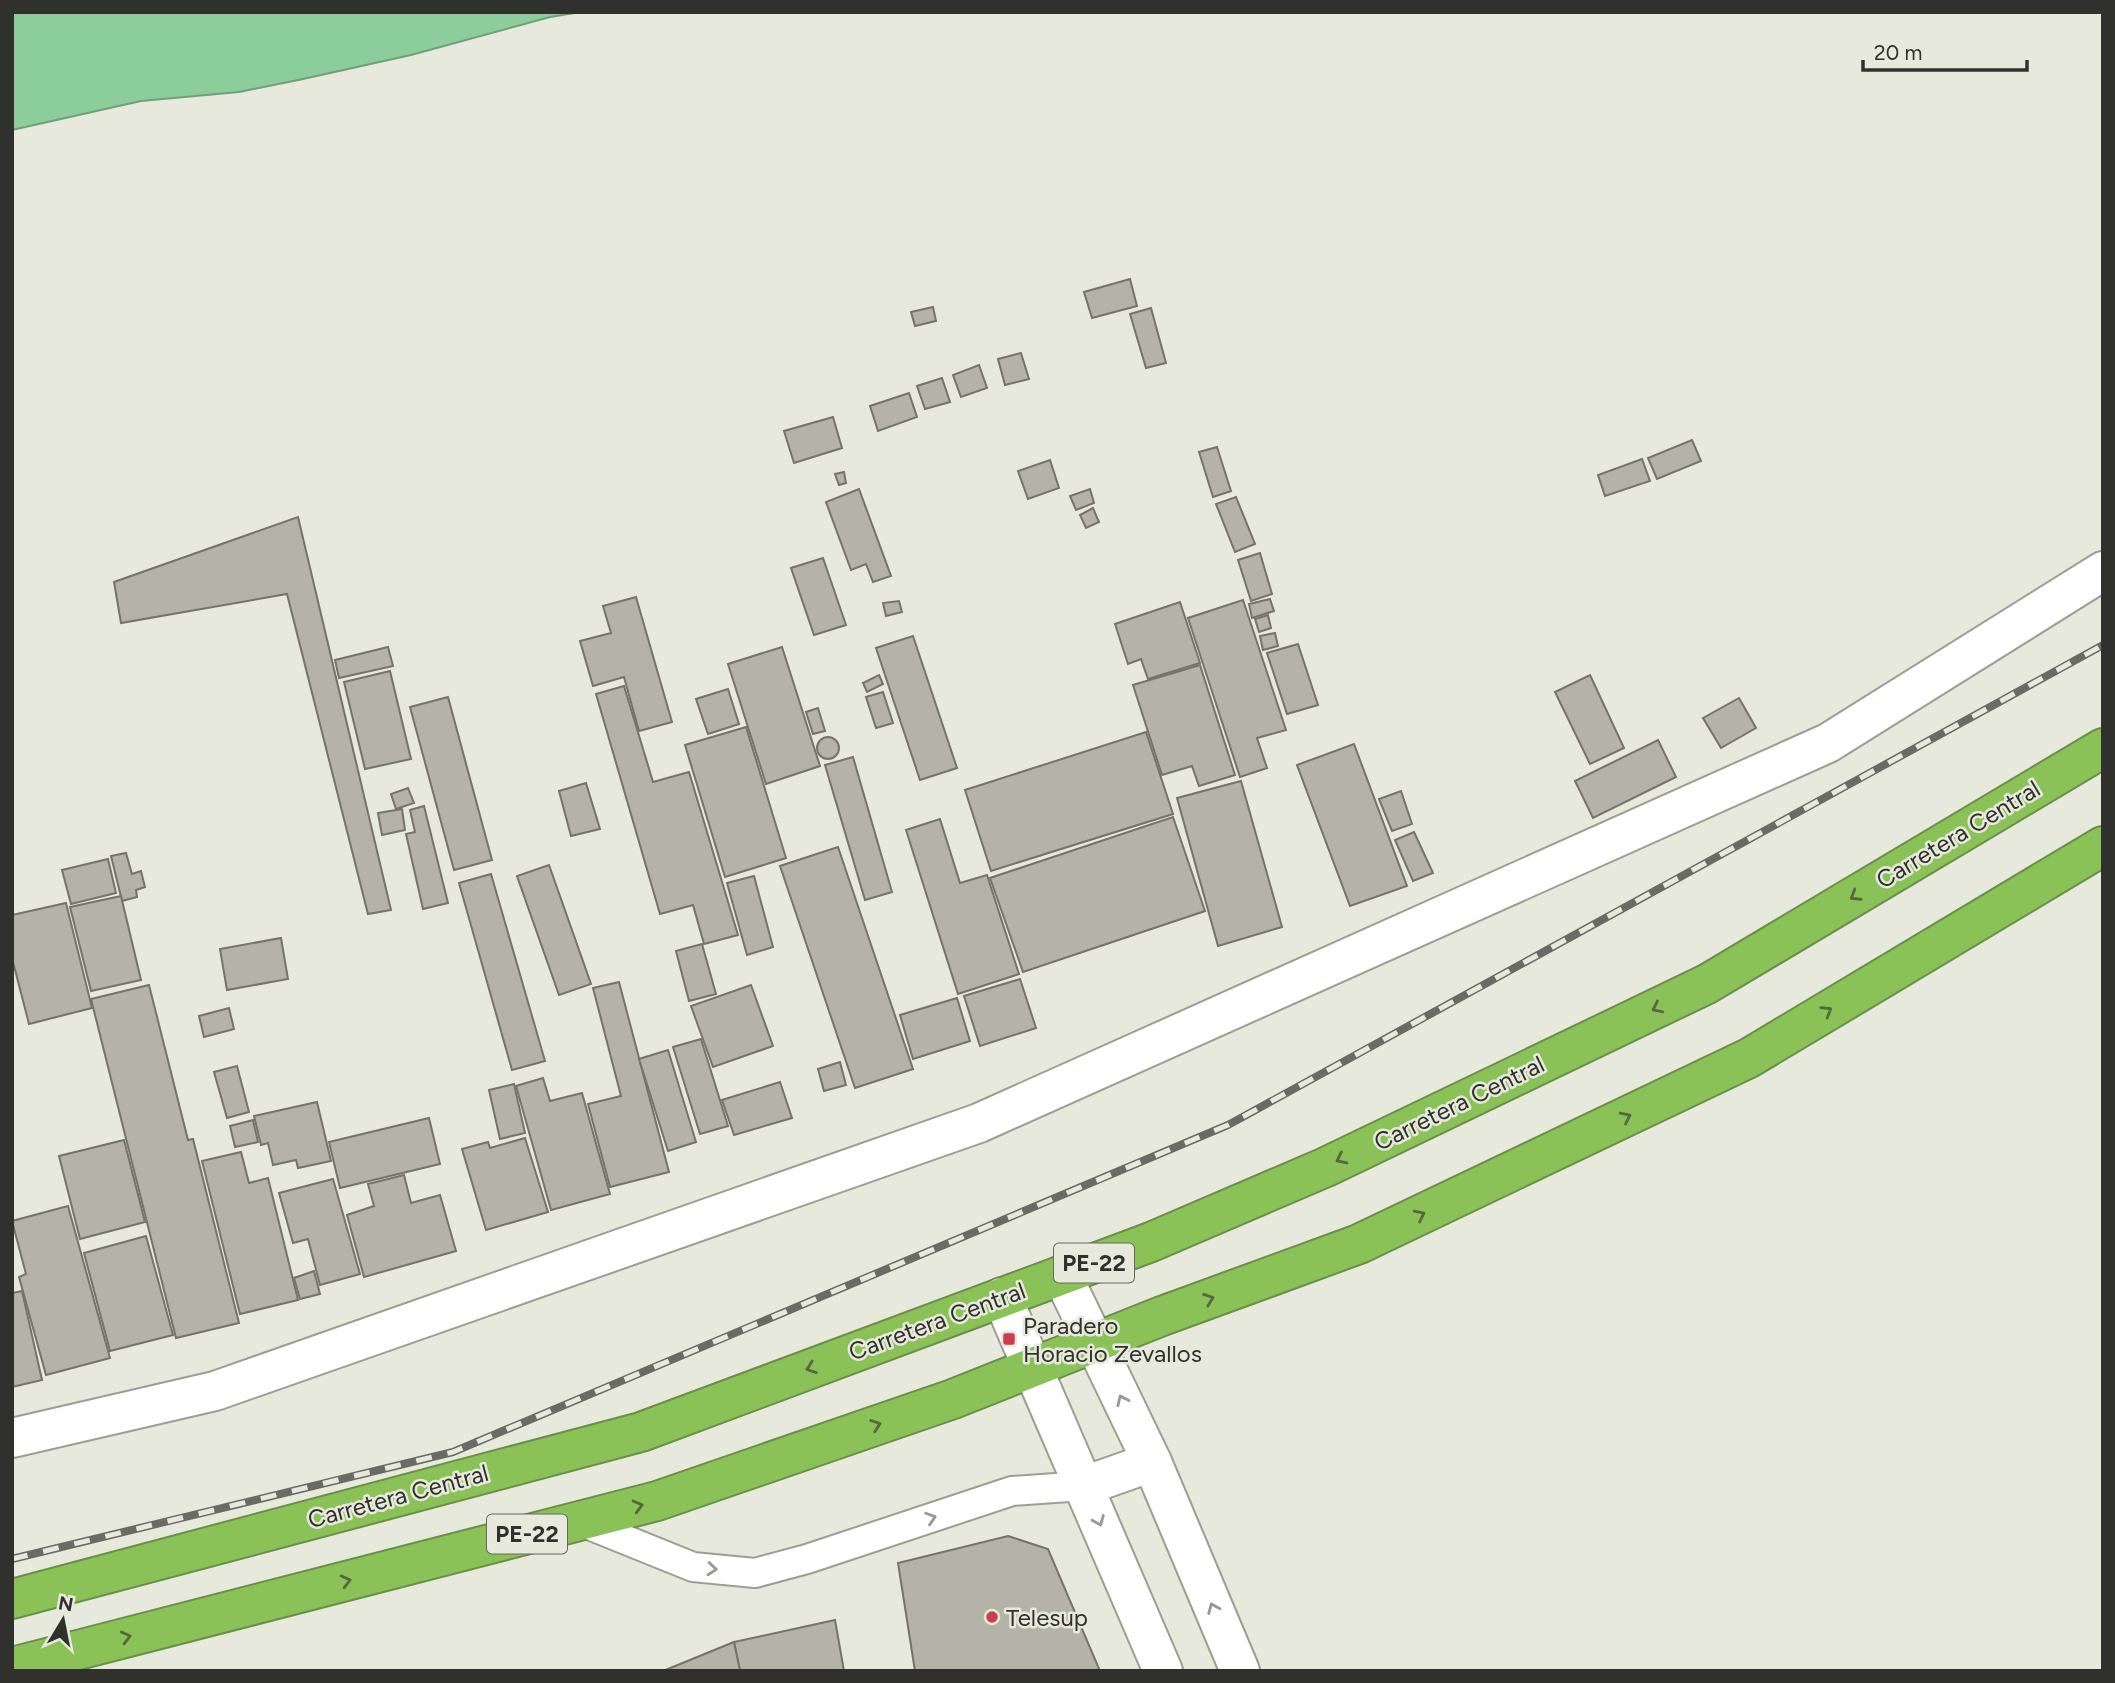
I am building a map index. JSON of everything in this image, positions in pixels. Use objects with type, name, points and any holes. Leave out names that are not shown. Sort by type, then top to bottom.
[{"type":"highway","name":"Carretera Central","points":[[12,1599],[641,1432],[1151,1242],[1326,1167],[1707,984],[2103,748]]},
{"type":"highway","name":"PE-22","points":[[12,1667],[657,1501],[1032,1368],[1359,1244],[1749,1058],[2103,846]]},
{"type":"street","points":[[12,1438],[215,1391],[979,1123],[1828,743],[2103,571]]},
{"type":"street","points":[[1062,1275],[1152,1462],[1240,1671]]},
{"type":"street","points":[[1002,1297],[1163,1671]]},
{"type":"street","points":[[1084,1486],[1152,1462]]},
{"type":"lane","points":[[579,1521],[693,1567],[755,1573],[807,1559],[1012,1491],[1084,1486]]},
{"type":"shaded area","points":[[12,12],[581,12],[550,17],[411,55],[303,79],[239,92],[141,101],[12,130]]},
{"type":"building","points":[[1130,279],[1137,306],[1092,318],[1084,292]]},
{"type":"building","points":[[933,307],[936,321],[915,326],[911,312]]},
{"type":"building","points":[[1151,308],[1166,363],[1146,368],[1130,314]]},
{"type":"building","points":[[1021,353],[1029,379],[1005,385],[998,359]]},
{"type":"building","points":[[979,365],[987,388],[961,397],[953,375]]},
{"type":"building","points":[[942,378],[950,402],[925,409],[917,386]]},
{"type":"building","points":[[909,393],[917,417],[878,431],[870,406]]},
{"type":"building","points":[[833,417],[842,448],[794,463],[784,431]]},
{"type":"building","points":[[1692,440],[1701,461],[1657,479],[1648,458]]},
{"type":"building","points":[[1217,447],[1231,491],[1213,497],[1199,452]]},
{"type":"building","points":[[1642,459],[1650,481],[1605,496],[1598,475]]},
{"type":"building","points":[[1050,460],[1059,488],[1028,499],[1018,471]]},
{"type":"building","points":[[844,472],[846,483],[839,485],[835,474]]},
{"type":"building","points":[[859,489],[891,576],[873,582],[866,564],[851,570],[826,502]]},
{"type":"building","points":[[1090,489],[1094,503],[1076,510],[1070,496]]},
{"type":"building","points":[[1236,497],[1255,544],[1235,552],[1216,504]]},
{"type":"building","points":[[1093,508],[1099,522],[1086,528],[1080,515]]},
{"type":"building","points":[[298,517],[391,910],[368,914],[287,594],[121,623],[114,582]]},
{"type":"building","points":[[1260,553],[1272,594],[1251,601],[1238,560]]},
{"type":"building","points":[[823,558],[846,625],[814,635],[791,568]]},
{"type":"building","points":[[636,597],[672,722],[639,731],[624,677],[593,686],[580,641],[611,633],[603,606]]},
{"type":"building","points":[[1270,599],[1274,611],[1252,618],[1249,604]]},
{"type":"building","points":[[1243,600],[1286,730],[1257,738],[1267,768],[1240,777],[1188,618]]},
{"type":"building","points":[[899,601],[902,612],[886,616],[883,603]]},
{"type":"building","points":[[1180,602],[1200,663],[1148,679],[1141,659],[1128,664],[1115,624]]},
{"type":"building","points":[[1268,615],[1271,628],[1259,632],[1255,619]]},
{"type":"building","points":[[1275,633],[1278,646],[1263,650],[1260,636]]},
{"type":"building","points":[[913,636],[957,768],[920,780],[876,648]]},
{"type":"building","points":[[1298,644],[1318,705],[1287,714],[1267,653]]},
{"type":"building","points":[[388,647],[393,666],[339,678],[335,660]]},
{"type":"building","points":[[782,647],[820,766],[766,784],[728,664]]},
{"type":"building","points":[[1200,665],[1235,775],[1199,786],[1192,766],[1162,775],[1133,685]]},
{"type":"building","points":[[390,671],[411,759],[365,769],[344,682]]},
{"type":"building","points":[[879,675],[883,684],[867,692],[863,683]]},
{"type":"building","points":[[1590,675],[1624,748],[1590,764],[1555,692]]},
{"type":"building","points":[[624,686],[653,782],[689,772],[738,935],[704,944],[693,905],[660,914],[596,694]]},
{"type":"building","points":[[728,689],[739,724],[708,734],[696,699]]},
{"type":"building","points":[[883,692],[893,723],[876,728],[866,697]]},
{"type":"building","points":[[448,697],[492,860],[454,870],[410,707]]},
{"type":"building","points":[[1739,698],[1756,728],[1721,748],[1703,718]]},
{"type":"building","points":[[818,708],[825,731],[813,734],[806,712]]},
{"type":"building","points":[[746,727],[786,858],[725,877],[685,745]]},
{"type":"building","points":[[1146,732],[1173,814],[991,871],[965,790]]},
{"type":"building","points":[[828,737],[836,740],[839,748],[836,756],[828,759],[820,756],[817,748],[820,740]]},
{"type":"building","points":[[1658,740],[1676,777],[1593,818],[1575,781]]},
{"type":"building","points":[[1354,744],[1407,886],[1350,906],[1297,765]]},
{"type":"building","points":[[853,757],[892,892],[865,900],[825,765]]},
{"type":"building","points":[[1241,781],[1282,927],[1218,946],[1177,798]]},
{"type":"building","points":[[586,783],[600,829],[571,836],[559,791]]},
{"type":"building","points":[[408,788],[414,803],[396,809],[391,794]]},
{"type":"building","points":[[1401,791],[1412,824],[1392,831],[1379,799]]},
{"type":"building","points":[[424,806],[448,903],[423,909],[406,834],[415,832],[410,810]]},
{"type":"building","points":[[402,809],[405,830],[382,835],[378,813]]},
{"type":"building","points":[[1173,817],[1205,911],[1023,972],[990,878]]},
{"type":"building","points":[[940,819],[960,883],[987,875],[1019,974],[958,994],[906,830]]},
{"type":"building","points":[[1414,832],[1433,873],[1413,881],[1395,840]]},
{"type":"building","points":[[838,847],[913,1069],[855,1088],[780,866]]},
{"type":"building","points":[[126,853],[132,874],[141,871],[145,887],[136,890],[137,897],[122,901],[111,856]]},
{"type":"building","points":[[108,859],[116,893],[71,904],[62,870]]},
{"type":"building","points":[[549,865],[591,984],[559,995],[517,876]]},
{"type":"building","points":[[491,874],[545,1061],[512,1070],[459,883]]},
{"type":"building","points":[[754,876],[773,947],[747,955],[727,883]]},
{"type":"building","points":[[121,896],[141,980],[91,991],[70,907]]},
{"type":"building","points":[[66,903],[92,1008],[29,1024],[12,958],[12,915]]},
{"type":"building","points":[[281,938],[288,979],[227,990],[220,949]]},
{"type":"building","points":[[702,944],[716,994],[689,1001],[676,951]]},
{"type":"building","points":[[1020,979],[1036,1028],[980,1046],[964,996]]},
{"type":"building","points":[[619,982],[669,1172],[610,1187],[588,1104],[621,1096],[593,988]]},
{"type":"building","points":[[149,985],[188,1140],[193,1139],[239,1323],[176,1338],[91,999]]},
{"type":"building","points":[[751,985],[773,1046],[713,1067],[691,1006]]},
{"type":"building","points":[[957,998],[970,1041],[913,1059],[900,1015]]},
{"type":"building","points":[[229,1008],[234,1029],[204,1037],[199,1016]]},
{"type":"building","points":[[701,1039],[728,1126],[700,1134],[673,1047]]},
{"type":"building","points":[[668,1050],[696,1142],[668,1151],[639,1059]]},
{"type":"building","points":[[840,1062],[846,1085],[824,1091],[818,1069]]},
{"type":"building","points":[[237,1066],[249,1112],[227,1118],[214,1072]]},
{"type":"building","points":[[543,1078],[550,1101],[582,1093],[610,1194],[551,1210],[516,1086]]},
{"type":"building","points":[[780,1082],[792,1118],[734,1135],[722,1100]]},
{"type":"building","points":[[514,1084],[525,1133],[500,1139],[489,1090]]},
{"type":"building","points":[[317,1102],[331,1161],[298,1168],[296,1160],[273,1165],[268,1143],[261,1145],[254,1116]]},
{"type":"building","points":[[429,1118],[440,1164],[340,1188],[329,1142]]},
{"type":"building","points":[[253,1120],[258,1142],[235,1147],[230,1126]]},
{"type":"building","points":[[525,1138],[548,1212],[486,1230],[462,1149],[488,1142],[490,1148]]},
{"type":"building","points":[[124,1140],[145,1222],[80,1239],[59,1156]]},
{"type":"building","points":[[241,1152],[249,1183],[268,1178],[298,1300],[240,1314],[202,1161]]},
{"type":"building","points":[[404,1175],[411,1203],[440,1195],[456,1251],[364,1277],[347,1215],[374,1206],[368,1184]]},
{"type":"building","points":[[333,1179],[360,1274],[320,1285],[308,1239],[293,1243],[279,1193]]},
{"type":"building","points":[[68,1206],[110,1358],[46,1375],[19,1277],[26,1274],[12,1221]]},
{"type":"building","points":[[146,1236],[173,1335],[110,1351],[84,1253]]},
{"type":"building","points":[[314,1271],[320,1294],[300,1299],[294,1278]]},
{"type":"building","points":[[22,1291],[42,1380],[12,1387],[12,1293]]},
{"type":"building","name":"Telesup","points":[[1008,1536],[1048,1549],[1100,1671],[915,1671],[898,1563]]},
{"type":"building","points":[[835,1620],[844,1671],[740,1671],[734,1642]]},
{"type":"building","points":[[734,1642],[740,1671],[663,1671]]},
{"type":"railway","points":[[12,1559],[453,1452],[1228,1125],[2103,645]]},
{"type":"place","name":"Paradero Horacio Zevallos","points":[[1009,1339]]},
{"type":"place","name":"Telesup","points":[[992,1617]]}]
